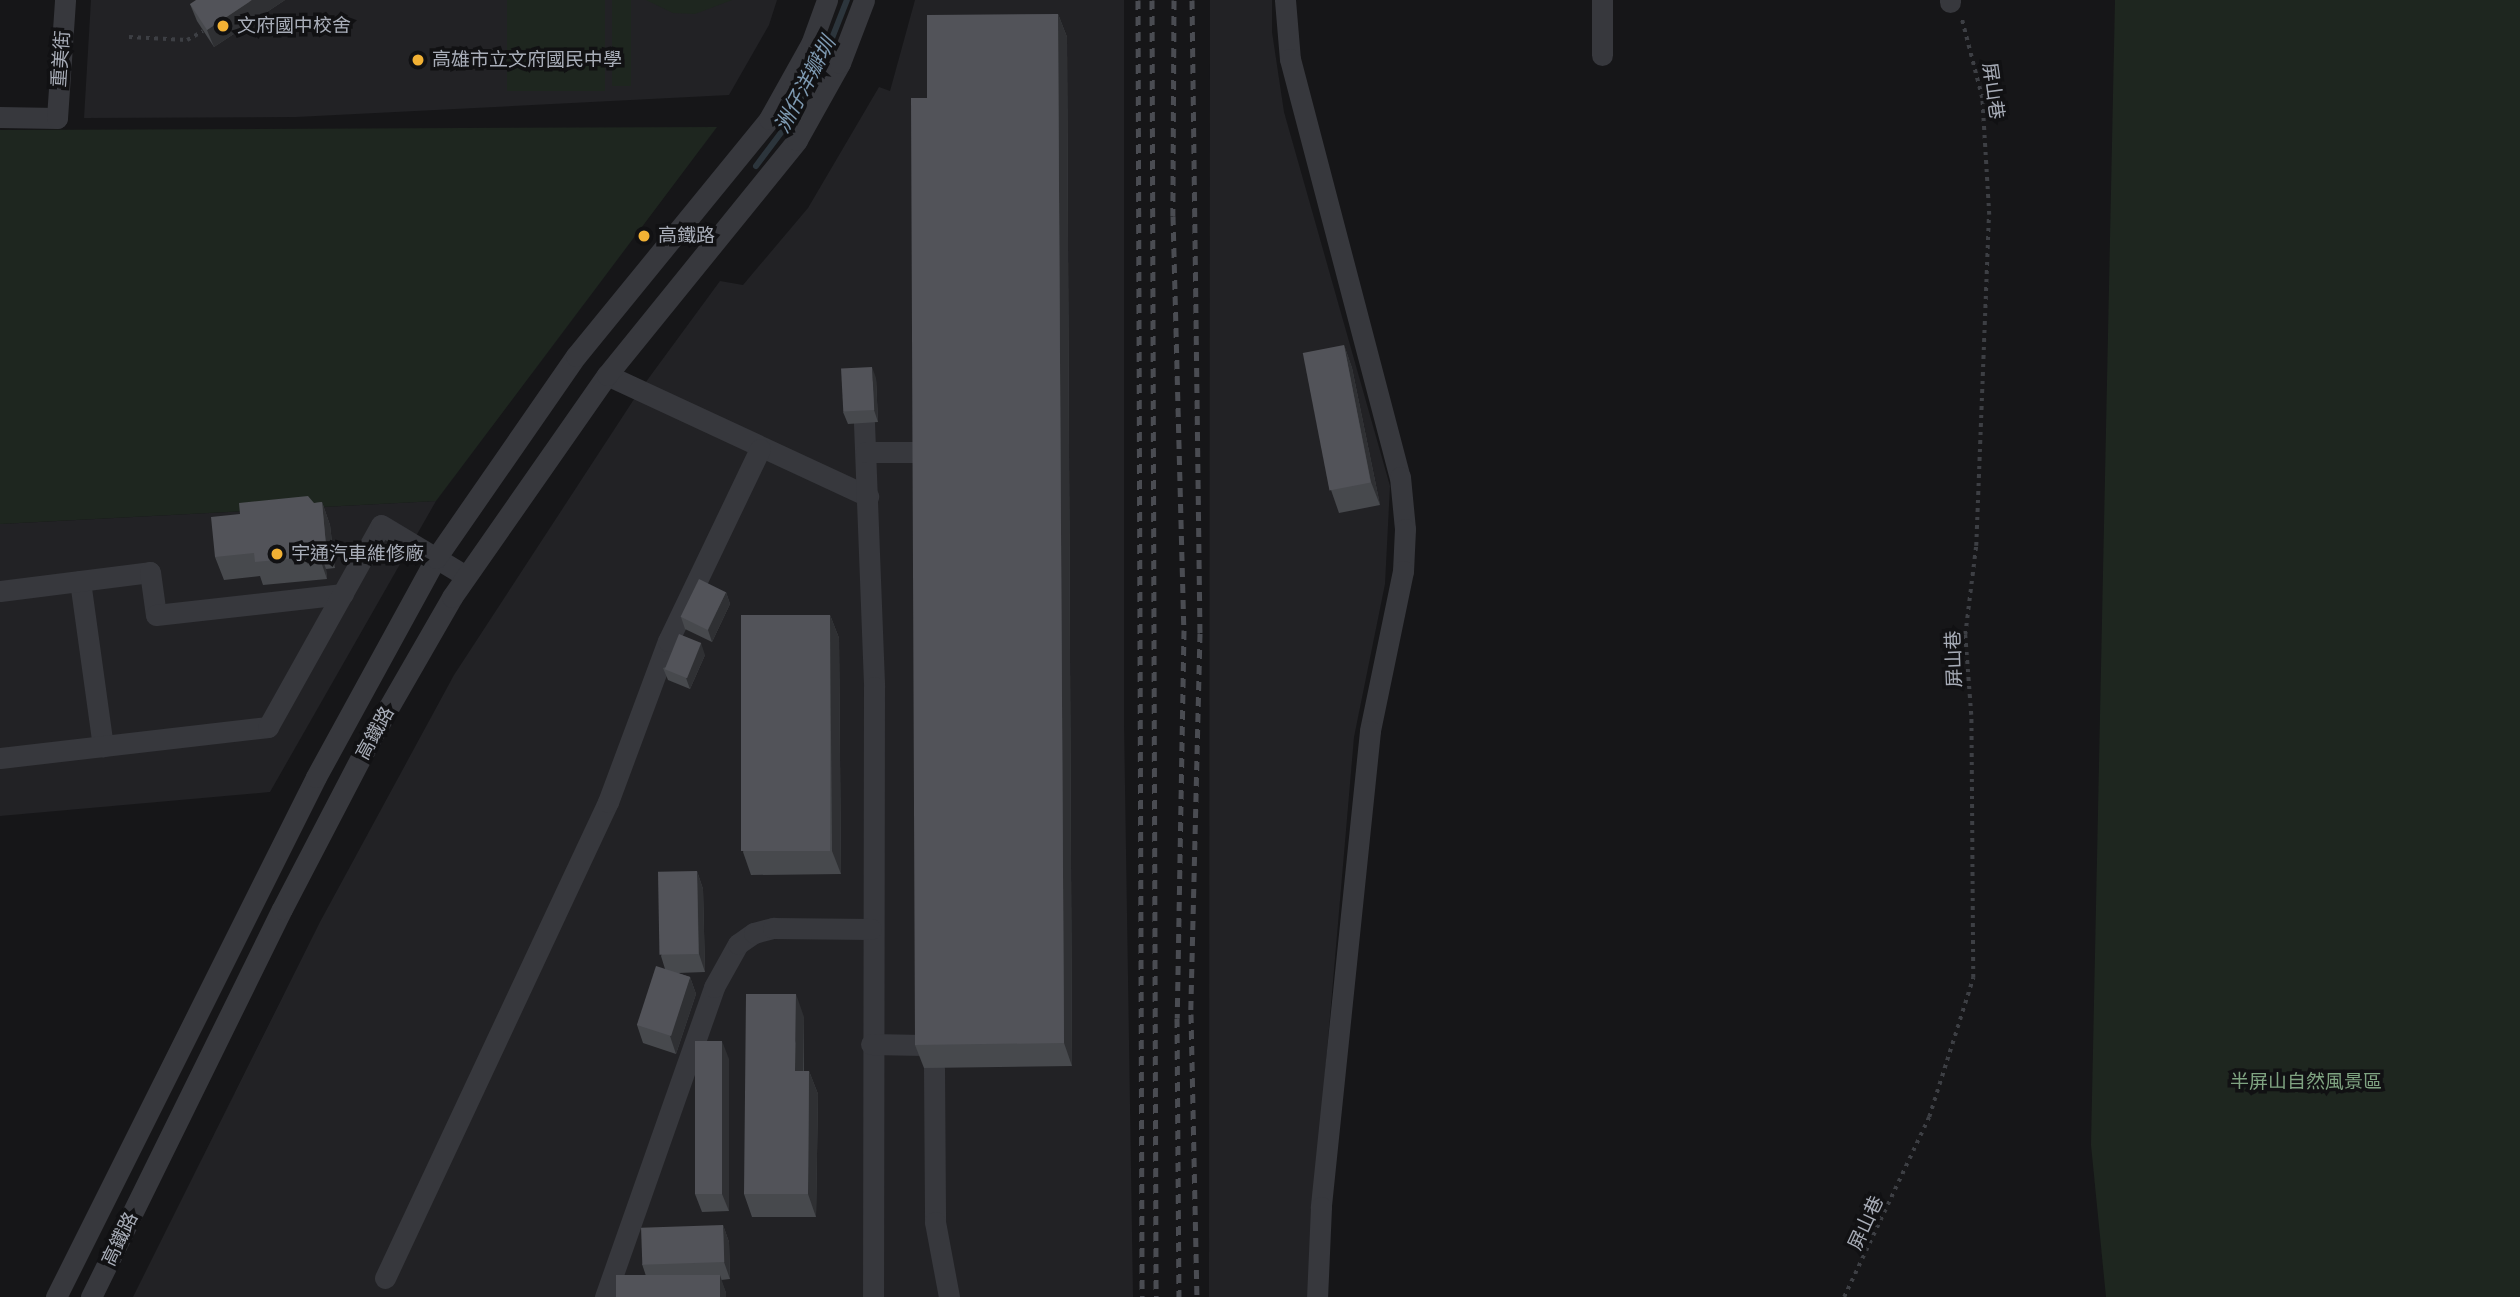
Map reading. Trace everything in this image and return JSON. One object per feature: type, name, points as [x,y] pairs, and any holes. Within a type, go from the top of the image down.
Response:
[{"type":"street","name":"重美街","points":[[0,117],[57,118],[65,0]]},
{"type":"street","name":"高鐵路","points":[[56,1297],[316,777],[436,558],[576,356],[769,119],[811,44],[827,0]]},
{"type":"street","name":"高鐵路","points":[[90,1297],[289,897],[372,738],[466,576],[607,375],[797,140],[840,63],[864,0]]},
{"type":"street","points":[[1285,0],[1290,59],[1400,477],[1405,529],[1403,571],[1370,731],[1317,1247],[1317,1297]]},
{"type":"street","points":[[1602,0],[1602,55]]},
{"type":"street","points":[[607,375],[760,449],[868,496]]},
{"type":"street","points":[[864,423],[874,687],[871,929],[873,1297]]},
{"type":"street","points":[[385,1278],[608,802],[668,641],[760,449]]},
{"type":"street","points":[[866,452],[921,452]]},
{"type":"street","points":[[0,758],[268,727],[381,526],[466,576]]},
{"type":"street","points":[[0,591],[150,572],[156,615],[343,594]]},
{"type":"street","points":[[79,581],[103,746]]},
{"type":"street","points":[[605,1297],[715,987],[738,944],[754,933],[773,928],[871,929]]},
{"type":"street","points":[[872,1044],[923,1045]]},
{"type":"street","points":[[934,1068],[935,1222],[949,1297]]},
{"type":"path","name":"屏山巷","points":[[1844,1297],[1929,1117],[1973,978],[1971,715],[1965,635],[1976,546],[1989,215],[1982,98],[1965,24],[1950,1]]},
{"type":"path","points":[[129,37],[187,40],[203,31]]},
{"type":"shaded area","name":"高雄市立文府國民中學","points":[[91,0],[777,0],[769,25],[729,95],[296,117],[84,118]]},
{"type":"shaded area","points":[[915,0],[1124,0],[1124,723],[1133,1297],[133,1297],[320,922],[454,675],[640,390],[720,281],[743,285],[808,208],[879,87],[890,91]]},
{"type":"shaded area","points":[[1210,0],[1272,0],[1272,32],[1284,112],[1390,486],[1385,584],[1354,737],[1309,1261],[1310,1297],[1209,1297]]},
{"type":"shaded area","points":[[436,501],[270,792],[0,816],[0,524]]},
{"type":"green space","points":[[507,0],[605,0],[605,91],[507,91]]},
{"type":"green space","points":[[612,0],[631,0],[631,86],[612,86]]},
{"type":"green space","points":[[646,0],[732,0],[695,14],[673,13]]},
{"type":"green space","name":"半屏山自然風景區","points":[[2115,0],[2520,0],[2520,1297],[2106,1297],[2091,1145]]},
{"type":"green space","points":[[717,127],[436,501],[0,524],[0,130]]},
{"type":"building","points":[[196,0],[252,0],[207,30],[190,4]]},
{"type":"building","points":[[1058,14],[1064,1043],[915,1045],[911,98],[927,98],[927,15]]},
{"type":"building","points":[[1344,345],[1371,482],[1329,490],[1303,353]]},
{"type":"building","points":[[872,367],[874,410],[843,412],[841,369]]},
{"type":"building","points":[[308,496],[314,503],[322,502],[326,545],[318,546],[319,556],[255,562],[254,553],[215,557],[211,517],[240,514],[239,503]]},
{"type":"building","points":[[699,579],[726,592],[708,630],[681,617]]},
{"type":"building","points":[[741,615],[830,615],[830,851],[741,851]]},
{"type":"building","points":[[679,634],[701,643],[687,678],[665,669]]},
{"type":"building","points":[[697,871],[698,954],[659,955],[658,872]]},
{"type":"building","points":[[656,966],[690,977],[671,1036],[637,1025]]},
{"type":"building","points":[[746,994],[796,994],[795,1071],[809,1071],[808,1194],[744,1194]]},
{"type":"building","points":[[695,1041],[722,1041],[722,1194],[695,1194]]},
{"type":"building","points":[[723,1225],[724,1262],[642,1265],[641,1228]]},
{"type":"building","points":[[616,1275],[720,1275],[720,1297],[616,1297]]},
{"type":"waterway","name":"洲仔洋瓣圳","points":[[756,166],[783,130],[825,56],[847,0]]},
{"type":"railway","points":[[1138,0],[1142,1297]]},
{"type":"railway","points":[[1152,0],[1156,1297]]},
{"type":"railway","points":[[1174,0],[1173,216],[1184,630],[1177,1018],[1179,1297]]},
{"type":"railway","points":[[1192,0],[1200,633],[1191,1014],[1197,1297]]},
{"type":"place","name":"文府國中校舍","points":[[223,26]]},
{"type":"place","name":"高雄市立文府國民中學","points":[[418,60]]},
{"type":"place","name":"高鐵路","points":[[644,236]]},
{"type":"place","name":"宇通汽車維修廠","points":[[277,554]]}]
